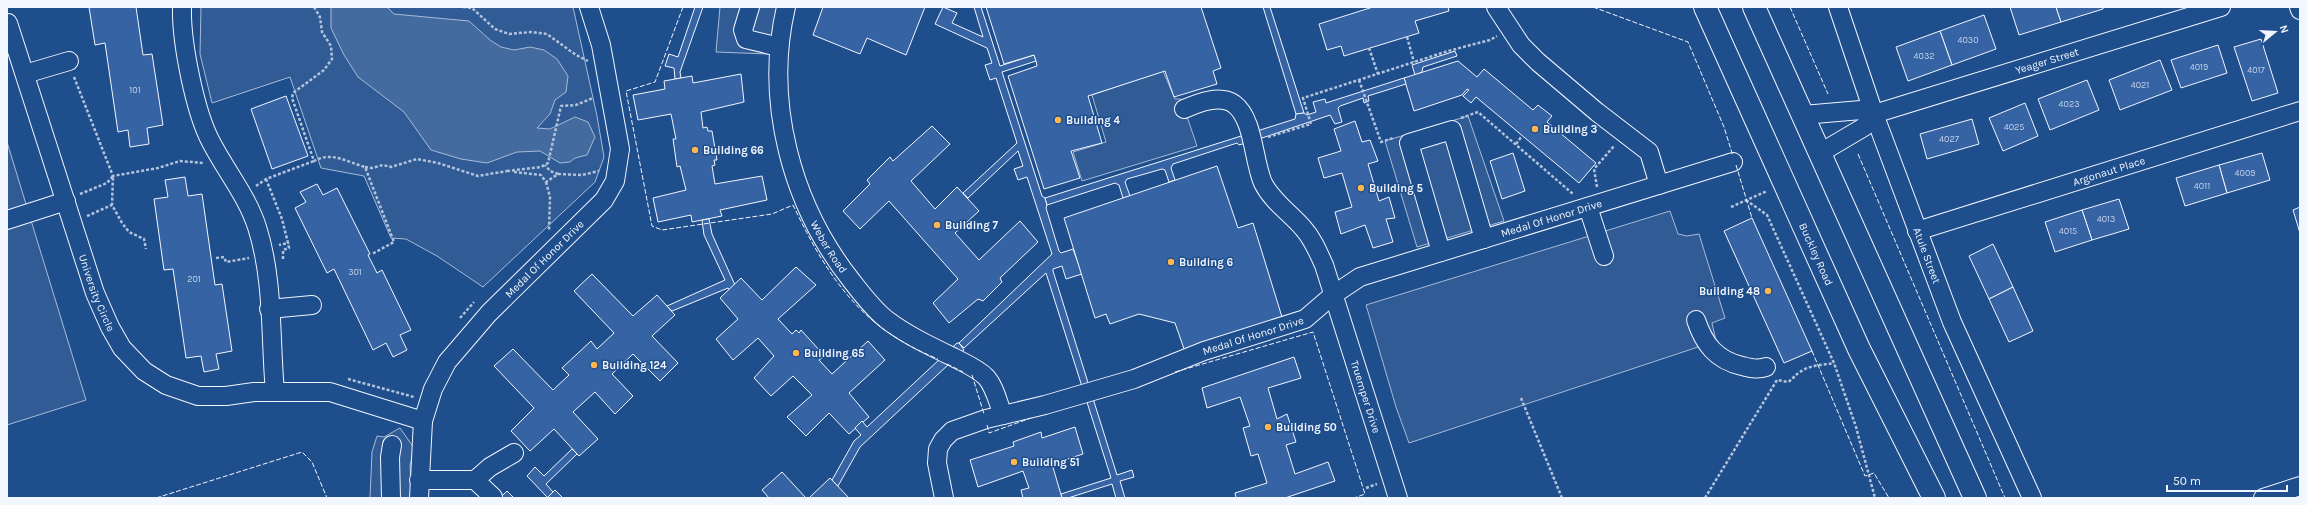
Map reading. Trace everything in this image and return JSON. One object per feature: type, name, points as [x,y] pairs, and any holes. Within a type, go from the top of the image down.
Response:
[{"type":"highway","name":"Buckley Road","points":[[1705,7],[1859,348],[1934,498]]},
{"type":"highway","points":[[1754,7],[1975,498]]},
{"type":"street","points":[[182,7],[182,22],[198,106],[210,142],[252,212],[262,253],[268,284],[275,392]]},
{"type":"street","name":"Medal Of Honor Drive","points":[[419,489],[423,421],[433,389],[447,362],[489,313],[604,200],[615,181],[620,149],[601,45],[590,7]]},
{"type":"street","points":[[750,7],[743,30],[746,40],[779,47]]},
{"type":"street","name":"Weber Road","points":[[786,7],[779,47],[780,112],[787,149],[797,185],[821,236],[857,288],[886,319],[908,335],[975,368],[986,377],[993,386],[1003,415]]},
{"type":"street","points":[[1496,7],[1521,45],[1538,62],[1597,112],[1649,152],[1659,185]]},
{"type":"street","name":"Atule Street","points":[[1838,7],[1874,114],[1952,322],[2032,498]]},
{"type":"street","name":"Yeager Street","points":[[1874,114],[2221,7]]},
{"type":"street","name":"University Circle","points":[[8,23],[25,74],[76,197],[95,293],[110,327],[131,360],[153,378],[198,396],[226,396],[254,392],[330,392],[423,421]]},
{"type":"street","points":[[25,74],[71,68]]},
{"type":"street","name":"Truemper Drive","points":[[1184,109],[1202,102],[1223,100],[1233,104],[1247,120],[1264,183],[1276,202],[1304,229],[1315,245],[1324,265],[1398,498]]},
{"type":"street","points":[[1803,115],[1861,110],[1874,114],[1864,127],[1820,153]]},
{"type":"street","name":"Argonaut Place","points":[[1917,231],[2300,111]]},
{"type":"street","points":[[1441,252],[1409,143],[1452,130],[1484,238]]},
{"type":"street","name":"Medal Of Honor Drive","points":[[944,498],[937,463],[938,449],[943,440],[952,431],[986,419],[1045,406],[1134,379],[1204,351],[1305,319],[1333,295],[1360,277],[1484,238],[1582,201],[1659,185],[1733,162]]},
{"type":"street","points":[[9,225],[76,197]]},
{"type":"street","points":[[1582,201],[1604,256]]},
{"type":"street","points":[[269,309],[312,305]]},
{"type":"street","points":[[1696,320],[1702,338],[1714,353],[1730,364],[1757,370],[1766,368]]},
{"type":"street","points":[[391,498],[390,457],[392,445]]},
{"type":"street","points":[[419,489],[475,480],[496,463],[514,453]]},
{"type":"street","points":[[475,480],[485,488],[493,498]]},
{"type":"street","points":[[2263,498],[2300,486]]},
{"type":"path","points":[[314,7],[320,17],[322,32],[330,46],[332,59],[324,70],[293,93],[292,98],[314,161],[326,156],[334,156],[365,167],[391,167],[417,159],[438,163],[478,176],[541,167],[546,164]]},
{"type":"path","points":[[463,7],[472,8],[489,25],[505,34],[547,34],[591,64]]},
{"type":"path","points":[[1266,138],[1311,124],[1303,98],[1414,62],[1490,40],[1498,34],[1498,30]]},
{"type":"path","points":[[1406,37],[1414,62]]},
{"type":"path","points":[[1370,48],[1378,74]]},
{"type":"path","points":[[71,68],[114,176],[112,205]]},
{"type":"path","points":[[1359,80],[1381,142],[1396,138]]},
{"type":"path","points":[[598,97],[576,105],[561,106],[546,164],[550,171],[558,174],[582,175],[606,170]]},
{"type":"path","points":[[1456,119],[1478,112],[1582,201]]},
{"type":"path","points":[[1516,144],[1522,136]]},
{"type":"path","points":[[1598,189],[1594,169],[1614,146],[1618,146]]},
{"type":"path","points":[[365,167],[394,242],[372,254]]},
{"type":"path","points":[[507,171],[541,175],[546,182],[558,174]]},
{"type":"path","points":[[76,197],[106,183],[114,176]]},
{"type":"path","points":[[76,197],[78,186]]},
{"type":"path","points":[[1731,207],[1769,190]]},
{"type":"path","points":[[1746,200],[1767,215],[1834,363],[1856,427],[1875,498]]},
{"type":"path","points":[[85,208],[90,222]]},
{"type":"path","points":[[283,263],[283,250],[289,248],[288,243]]},
{"type":"path","points":[[1705,498],[1776,380],[1788,382],[1799,372],[1820,364],[1834,363]]},
{"type":"path","points":[[1521,398],[1562,498]]},
{"type":"shaded area","points":[[201,7],[573,7],[597,116],[604,157],[595,182],[483,287],[437,256],[406,239],[391,238],[364,176],[321,168],[290,77],[212,103],[200,54]]},
{"type":"shaded area","points":[[331,7],[387,7],[394,14],[469,21],[490,40],[501,47],[514,50],[530,47],[544,50],[557,59],[568,76],[566,92],[555,100],[550,114],[537,128],[550,129],[575,117],[588,122],[595,137],[587,155],[575,158],[570,162],[560,163],[540,151],[517,152],[487,163],[461,159],[431,150],[404,112],[358,77],[344,55],[331,28]]},
{"type":"shaded area","points":[[720,7],[778,7],[768,54],[716,52]]},
{"type":"shaded area","points":[[1163,71],[1175,99],[1181,99],[1197,146],[1082,181],[1073,152],[1106,142],[1092,95]]},
{"type":"shaded area","points":[[1468,116],[1504,221],[1417,247],[1385,141]]},
{"type":"shaded area","points":[[7,142],[86,400],[7,425]]},
{"type":"shaded area","points":[[1670,211],[1678,234],[1687,236],[1699,234],[1725,318],[1712,323],[1716,341],[1409,443],[1396,407],[1366,305]]},
{"type":"shaded area","points":[[400,428],[414,448],[410,466],[412,498],[370,498],[372,452],[377,436],[384,437]]},
{"type":"building","points":[[89,7],[136,7],[143,55],[152,54],[163,125],[147,128],[149,144],[130,147],[128,130],[118,132],[105,43],[95,45]]},
{"type":"building","points":[[695,7],[703,7],[680,72],[681,78],[675,79],[674,68],[665,66],[669,54],[678,57]]},
{"type":"building","points":[[823,7],[925,7],[906,55],[867,38],[860,54],[813,35]]},
{"type":"building","points":[[943,7],[957,13],[952,23],[983,37],[974,7],[981,7],[1000,66],[1034,55],[1036,61],[1002,72],[1042,196],[1045,198],[1047,205],[1046,208],[1059,251],[1061,253],[1073,249],[1082,274],[1066,279],[1062,266],[1053,269],[1117,475],[1132,470],[1134,477],[1120,481],[1125,498],[1116,498],[1112,484],[1068,498],[1062,498],[1061,494],[1111,478],[1046,273],[964,348],[959,343],[1052,254],[1027,177],[1018,180],[1014,169],[1023,166],[1018,151],[968,198],[963,193],[1017,143],[996,78],[990,80],[985,65],[992,63],[987,48],[935,24]]},
{"type":"building","name":"Building 4","points":[[986,7],[1201,7],[1221,68],[1213,71],[1217,84],[1174,97],[1165,71],[1088,96],[1102,143],[1071,151],[1080,178],[1044,189],[1008,76],[1037,66],[1036,61],[1034,55],[1004,64]]},
{"type":"building","points":[[1263,7],[1270,7],[1304,113],[1296,114]]},
{"type":"building","points":[[1373,7],[1448,7],[1449,11],[1415,21],[1419,33],[1344,56],[1341,46],[1327,50],[1319,24]]},
{"type":"building","points":[[2010,7],[2056,7],[2061,22],[2019,35]]},
{"type":"building","points":[[2056,7],[2103,7],[2103,9],[2061,22]]},
{"type":"building","points":[[1984,15],[1996,49],[1952,65],[1940,31]]},
{"type":"building","points":[[1940,31],[1952,65],[1908,81],[1896,47]]},
{"type":"building","points":[[2261,39],[2278,93],[2252,101],[2234,47]]},
{"type":"building","points":[[2218,45],[2227,73],[2181,88],[2171,60]]},
{"type":"building","points":[[1455,51],[1457,56],[1423,67],[1422,72],[1415,75],[1412,65]]},
{"type":"building","points":[[2160,60],[2172,90],[2120,110],[2109,80]]},
{"type":"building","name":"Building 3","points":[[1458,61],[1477,77],[1484,69],[1533,110],[1538,105],[1552,116],[1547,122],[1596,163],[1579,183],[1476,97],[1471,103],[1463,96],[1469,90],[1467,89],[1462,95],[1414,111],[1404,78]]},
{"type":"building","name":"Building 66","points":[[741,74],[744,102],[701,112],[703,128],[707,127],[708,131],[712,131],[717,160],[714,160],[715,165],[712,166],[715,184],[762,176],[767,200],[720,210],[722,216],[692,222],[691,215],[658,222],[653,198],[686,190],[680,166],[677,167],[673,139],[676,139],[671,114],[638,120],[633,95],[665,89],[664,81],[692,76],[693,83]]},
{"type":"building","points":[[1404,78],[1406,84],[1368,96],[1369,101],[1364,103],[1363,98],[1340,106],[1338,108],[1342,122],[1335,124],[1330,115],[1265,137],[1239,145],[1237,143],[1173,164],[1171,168],[1175,180],[1169,182],[1165,170],[1162,169],[1127,179],[1125,182],[1130,196],[1123,198],[1119,185],[1115,183],[1047,205],[1045,198],[1295,119],[1296,114],[1304,113],[1307,115],[1316,112],[1313,102],[1325,99],[1326,103]]},
{"type":"building","points":[[2087,80],[2099,110],[2050,130],[2038,99]]},
{"type":"building","points":[[286,96],[308,156],[272,169],[251,109]]},
{"type":"building","points":[[2025,103],[2038,136],[2003,151],[1989,118]]},
{"type":"building","points":[[1972,119],[1979,144],[1927,159],[1920,134]]},
{"type":"building","name":"Building 5","points":[[1355,121],[1362,142],[1370,140],[1378,161],[1368,164],[1379,201],[1389,197],[1395,218],[1386,219],[1393,242],[1373,248],[1365,225],[1341,234],[1335,212],[1352,207],[1342,173],[1324,178],[1318,158],[1341,151],[1334,129]]},
{"type":"building","name":"Building 7","points":[[932,126],[950,144],[911,181],[935,209],[957,187],[979,211],[955,233],[979,260],[1020,221],[1038,242],[1000,278],[1002,282],[983,301],[978,299],[949,323],[933,303],[958,279],[889,201],[860,229],[843,211],[870,184],[867,180],[890,157],[893,161]]},
{"type":"building","points":[[1513,153],[1525,191],[1502,199],[1490,161]]},
{"type":"building","points":[[2262,153],[2270,180],[2227,193],[2219,165]]},
{"type":"building","points":[[2219,165],[2227,193],[2185,206],[2176,178]]},
{"type":"building","name":"Building 6","points":[[1217,166],[1238,228],[1253,223],[1282,317],[1184,349],[1175,323],[1139,314],[1110,324],[1106,314],[1095,318],[1064,218]]},
{"type":"building","points":[[185,177],[188,196],[202,194],[215,285],[222,284],[232,351],[216,354],[219,369],[204,372],[201,356],[186,358],[173,269],[164,270],[154,199],[168,197],[165,180]]},
{"type":"building","points":[[317,184],[323,195],[337,188],[370,254],[368,255],[377,273],[382,270],[411,330],[400,335],[407,350],[393,357],[386,343],[373,350],[334,269],[327,273],[295,208],[306,202],[300,192]]},
{"type":"building","points":[[2119,199],[2129,229],[2092,240],[2082,210]]},
{"type":"building","points":[[2300,207],[2300,233],[2293,210]]},
{"type":"building","points":[[2082,210],[2092,240],[2055,252],[2045,222]]},
{"type":"building","name":"Building 48","points":[[1752,218],[1812,351],[1784,363],[1724,231]]},
{"type":"building","points":[[709,219],[712,234],[735,285],[729,290],[728,288],[672,311],[667,306],[725,280],[704,235],[702,220]]},
{"type":"building","points":[[1993,244],[2013,287],[1989,299],[1969,256]]},
{"type":"building","name":"Building 65","points":[[796,267],[816,285],[778,319],[792,334],[796,330],[799,333],[801,330],[821,352],[819,354],[822,358],[819,360],[832,374],[868,341],[885,360],[849,393],[869,417],[849,434],[829,413],[806,436],[787,417],[812,395],[793,376],[771,396],[754,378],[774,356],[758,338],[733,360],[716,339],[738,319],[720,298],[741,278],[762,300]]},
{"type":"building","name":"Building 124","points":[[592,274],[633,316],[657,295],[675,315],[652,336],[678,363],[660,381],[633,354],[612,374],[633,396],[615,414],[595,392],[573,412],[598,439],[579,456],[554,429],[530,451],[511,431],[534,408],[494,366],[513,349],[553,390],[569,375],[562,368],[591,341],[597,349],[614,333],[574,291]]},
{"type":"building","points":[[2013,287],[2033,331],[2009,342],[1989,299]]},
{"type":"building","points":[[957,343],[959,343],[964,350],[860,447],[838,486],[832,480],[854,441],[861,435],[855,428],[862,421],[867,427]]},
{"type":"building","name":"Building 50","points":[[1294,357],[1301,378],[1268,388],[1277,419],[1287,414],[1296,442],[1286,445],[1295,474],[1328,462],[1335,481],[1285,498],[1236,498],[1235,493],[1267,483],[1258,454],[1251,456],[1243,428],[1250,426],[1240,397],[1207,408],[1202,388]]},
{"type":"building","name":"Building 51","points":[[1075,427],[1083,454],[1052,464],[1062,498],[1023,498],[1021,490],[1029,488],[1023,471],[978,487],[970,460],[1014,446],[1013,442],[1041,432],[1042,438]]},
{"type":"building","points":[[572,449],[577,454],[546,484],[553,492],[548,498],[527,476],[535,467],[544,476]]},
{"type":"building","points":[[782,472],[806,498],[769,498],[762,490]]},
{"type":"building","points":[[830,478],[849,498],[809,498]]},
{"type":"building","points":[[555,490],[563,498],[547,498]]},
{"type":"building","points":[[507,491],[514,498],[500,498]]},
{"type":"fence","points":[[683,7],[655,82],[626,91],[652,226],[662,230],[772,214],[793,205],[820,256],[834,278],[850,298],[868,316],[888,332],[911,346],[938,359]]},
{"type":"fence","points":[[1593,7],[1688,42],[1724,127],[1733,156]]},
{"type":"fence","points":[[1790,7],[1828,94]]},
{"type":"fence","points":[[1858,154],[2005,498]]},
{"type":"fence","points":[[1736,165],[1752,218]]},
{"type":"fence","points":[[1175,372],[1313,332],[1365,494],[1354,498]]},
{"type":"fence","points":[[1812,351],[1865,476],[1874,473],[1889,498]]},
{"type":"fence","points":[[947,364],[963,372]]},
{"type":"fence","points":[[972,375],[984,414]]},
{"type":"fence","points":[[987,425],[989,433],[1031,418]]},
{"type":"fence","points":[[156,498],[302,452],[312,462],[327,498]]},
{"type":"place","name":"Building 4","points":[[1058,120]]},
{"type":"place","name":"Building 3","points":[[1535,129]]},
{"type":"place","name":"Building 66","points":[[695,150]]},
{"type":"place","name":"Building 5","points":[[1361,188]]},
{"type":"place","name":"Building 7","points":[[937,225]]},
{"type":"place","name":"Building 6","points":[[1171,262]]},
{"type":"place","name":"Building 48","points":[[1768,291]]},
{"type":"place","name":"Building 65","points":[[796,353]]},
{"type":"place","name":"Building 124","points":[[594,365]]},
{"type":"place","name":"Building 50","points":[[1268,427]]},
{"type":"place","name":"Building 51","points":[[1014,462]]}]
